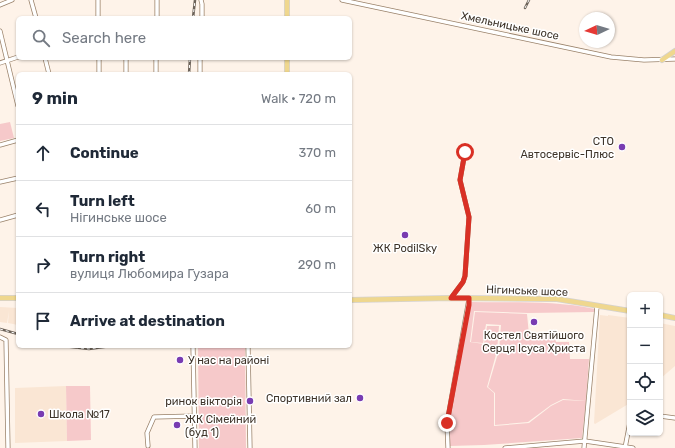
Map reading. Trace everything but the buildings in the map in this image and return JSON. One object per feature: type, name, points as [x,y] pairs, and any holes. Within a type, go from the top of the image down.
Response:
[{"type":"main road","points":[[287,0],[287,16]]},
{"type":"main road","points":[[662,60],[675,51]]},
{"type":"main road","points":[[287,60],[287,72]]},
{"type":"main road","points":[[0,298],[16,298]]},
{"type":"main road","name":"Нігинське шосе","points":[[352,300],[469,298],[557,300],[627,311]]},
{"type":"main road","points":[[663,316],[675,318]]},
{"type":"street","points":[[0,5],[12,0]]},
{"type":"street","points":[[31,0],[35,16]]},
{"type":"street","points":[[98,0],[98,16]]},
{"type":"street","points":[[157,0],[157,16]]},
{"type":"street","points":[[201,0],[202,16]]},
{"type":"street","name":"Хмельницьке шосе","points":[[342,0],[611,57],[637,60],[662,60],[675,58]]},
{"type":"street","points":[[0,30],[16,98]]},
{"type":"street","points":[[0,63],[16,58]]},
{"type":"street","points":[[45,60],[48,72]]},
{"type":"street","points":[[99,60],[99,72]]},
{"type":"street","points":[[126,60],[126,72]]},
{"type":"street","points":[[156,60],[156,72]]},
{"type":"street","points":[[200,60],[200,72]]},
{"type":"street","points":[[0,145],[16,141]]},
{"type":"street","points":[[451,298],[463,282],[465,276],[469,217],[460,180],[465,152]]},
{"type":"street","points":[[0,182],[16,178]]},
{"type":"street","points":[[0,220],[16,216]]},
{"type":"street","points":[[448,448],[447,423],[469,298]]},
{"type":"street","points":[[584,448],[597,306]]},
{"type":"street","points":[[0,337],[6,340],[8,448]]},
{"type":"street","points":[[193,348],[195,448]]},
{"type":"street","points":[[248,348],[250,448]]},
{"type":"street","points":[[148,446],[147,433],[154,417],[195,416]]},
{"type":"street","points":[[663,416],[675,418]]},
{"type":"street","points":[[626,447],[628,436]]},
{"type":"street","points":[[505,448],[585,441],[633,448]]},
{"type":"shaded area","points":[[10,122],[14,138],[0,141],[0,124]]},
{"type":"shaded area","points":[[470,302],[532,302],[564,304],[595,309],[594,312],[528,313],[474,311],[470,342],[484,344],[487,326],[499,326],[497,351],[487,387],[494,393],[494,426],[529,423],[551,406],[563,400],[586,401],[582,438],[450,446],[450,419]]},
{"type":"shaded area","points":[[0,307],[16,308],[16,325],[8,323],[9,311],[7,323],[0,322]]},
{"type":"shaded area","points":[[475,312],[527,314],[529,335],[555,335],[556,342],[569,342],[570,359],[589,359],[586,401],[563,399],[551,405],[528,422],[495,425],[495,393],[488,387],[499,350],[501,325],[486,324],[483,343],[471,342]]},
{"type":"shaded area","points":[[600,315],[627,318],[627,405],[595,424]]},
{"type":"shaded area","points":[[663,324],[675,326],[675,366],[663,376]]},
{"type":"shaded area","points":[[198,348],[245,348],[246,448],[199,448]]},
{"type":"shaded area","name":"Школа №17","points":[[66,386],[67,441],[15,443],[15,388]]},
{"type":"shaded area","points":[[66,386],[90,386],[91,440],[67,441]]},
{"type":"railway","points":[[193,16],[195,0]]},
{"type":"railway","points":[[525,8],[529,0]]},
{"type":"railway","points":[[189,72],[190,60]]},
{"type":"railway","points":[[0,329],[16,333]]},
{"type":"railway","points":[[80,348],[96,348]]},
{"type":"place","name":"СТО Автосервіс-Плюс","points":[[622,147]]},
{"type":"place","name":"ЖК PodilSky","points":[[405,235]]},
{"type":"place","name":"Костел Святійшого Серця Ісуса Христа","points":[[534,322]]},
{"type":"place","name":"У нас на районі","points":[[180,360]]},
{"type":"place","name":"Спортивний зал","points":[[360,398]]},
{"type":"place","name":"ринок вікторія","points":[[250,401]]},
{"type":"place","name":"Школа №17","points":[[41,414]]},
{"type":"place","name":"ЖК Сімейний (буд 1)","points":[[177,425]]},
{"type":"route","points":[[447,423],[469,305],[469,298],[451,298],[463,282],[465,276],[469,217],[460,180],[465,152]]}]
